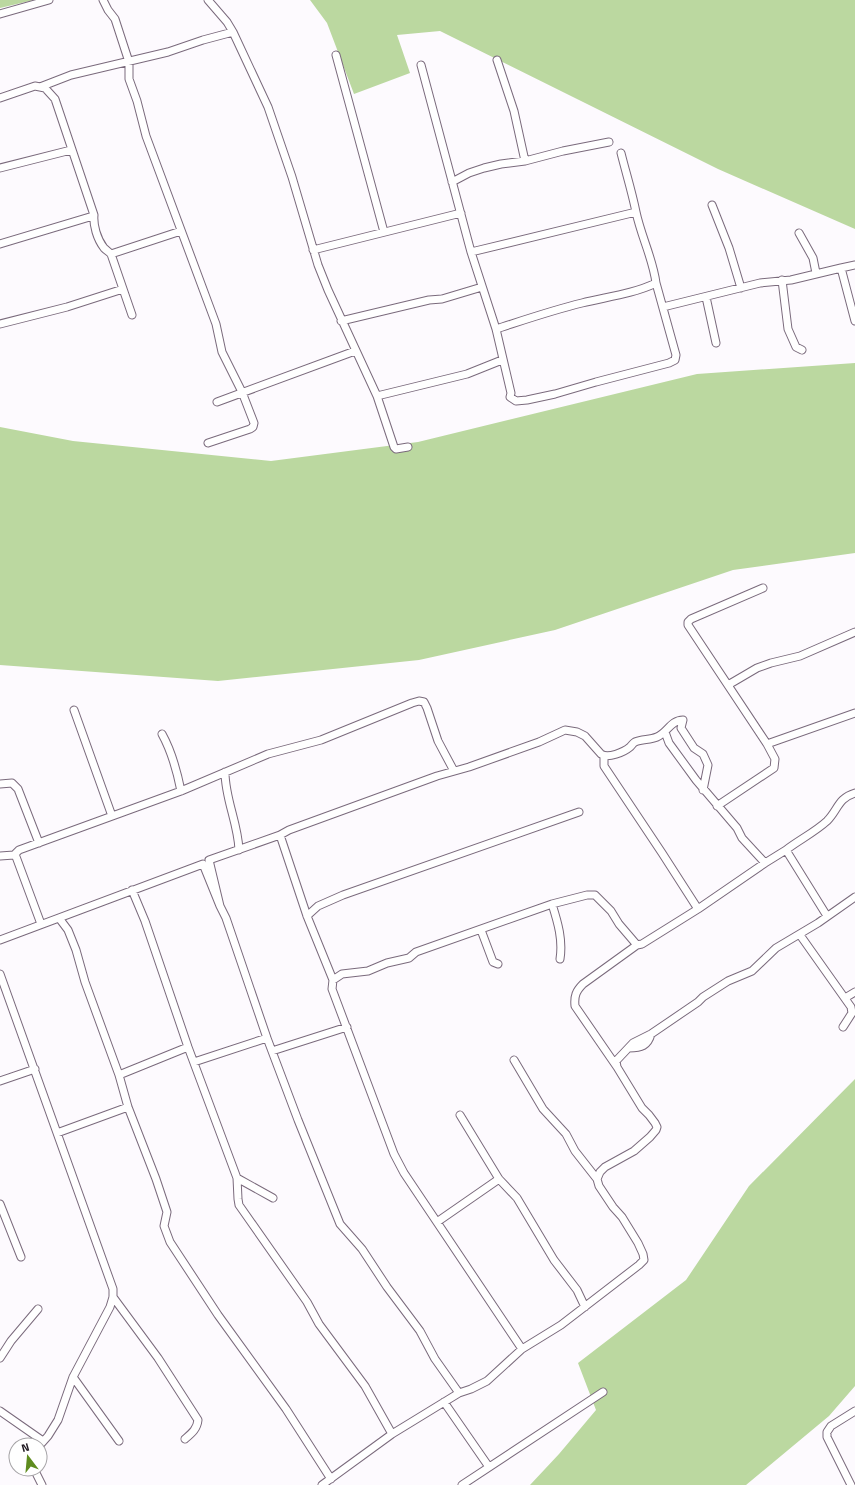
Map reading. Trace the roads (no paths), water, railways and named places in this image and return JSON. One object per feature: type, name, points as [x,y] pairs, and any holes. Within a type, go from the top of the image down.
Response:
[{"type":"street","points":[[0,14],[49,0]]},
{"type":"street","points":[[103,0],[115,19],[129,62],[129,79],[137,101],[146,136],[160,170],[216,324],[222,352],[242,392],[254,423],[253,427],[208,443]]},
{"type":"street","points":[[208,0],[227,22],[233,32],[268,107],[292,177],[313,250],[328,290],[377,396],[394,447],[396,449],[408,447]]},
{"type":"street","points":[[40,87],[71,75],[168,52],[233,32]]},
{"type":"street","points":[[336,55],[384,232]]},
{"type":"street","points":[[497,60],[514,111],[525,161]]},
{"type":"street","points":[[421,65],[471,252],[496,329],[502,360],[511,393],[510,397],[516,400],[527,400],[555,394],[669,363],[675,360],[676,355],[656,283],[654,269],[636,212],[621,153]]},
{"type":"street","points":[[0,98],[35,86],[45,88],[55,99],[93,216],[94,225],[104,248],[111,254],[132,314]]},
{"type":"street","points":[[452,182],[469,173],[484,168],[525,161],[563,151],[608,142]]},
{"type":"street","points":[[0,168],[71,150]]},
{"type":"street","points":[[712,205],[729,248],[741,288]]},
{"type":"street","points":[[471,252],[636,212]]},
{"type":"street","points":[[313,250],[461,213]]},
{"type":"street","points":[[0,244],[93,216]]},
{"type":"street","points":[[111,254],[181,230]]},
{"type":"street","points":[[798,233],[813,258],[816,273]]},
{"type":"street","points":[[663,307],[760,283],[855,265]]},
{"type":"street","points":[[841,268],[855,321]]},
{"type":"street","points":[[782,280],[788,329],[796,347],[802,350]]},
{"type":"street","points":[[496,329],[580,303],[634,291],[656,283]]},
{"type":"street","points":[[342,320],[429,300],[442,299],[482,286]]},
{"type":"street","points":[[0,324],[67,307],[123,289]]},
{"type":"street","points":[[706,297],[716,343]]},
{"type":"street","points":[[217,402],[355,351]]},
{"type":"street","points":[[377,396],[467,374],[502,360]]},
{"type":"street","points":[[717,806],[774,768],[775,759],[767,744],[688,625],[688,622],[691,619],[763,588]]},
{"type":"street","points":[[728,685],[757,668],[800,656],[855,632]]},
{"type":"street","points":[[0,856],[15,854],[19,850],[181,791],[268,754],[321,740],[419,701],[424,702],[427,708],[438,741],[454,771]]},
{"type":"street","points":[[74,710],[112,816]]},
{"type":"street","points":[[767,744],[855,713]]},
{"type":"street","points":[[604,756],[613,755],[635,742],[657,737],[677,721],[683,720],[681,728],[694,748],[703,754],[708,765],[703,790]]},
{"type":"street","points":[[220,906],[209,860],[436,776],[469,767],[533,744],[565,730],[578,732],[585,736],[604,756],[604,766],[698,909]]},
{"type":"street","points":[[666,731],[669,743],[703,790],[737,828],[742,838],[765,863]]},
{"type":"street","points":[[162,734],[170,748],[177,770],[181,791]]},
{"type":"street","points":[[657,737],[669,743]]},
{"type":"street","points":[[226,772],[226,791],[237,832],[239,850]]},
{"type":"street","points":[[0,784],[12,783],[18,789],[39,843]]},
{"type":"street","points":[[597,1179],[600,1172],[605,1167],[634,1151],[656,1130],[657,1127],[656,1123],[642,1108],[617,1067],[575,1006],[574,998],[577,990],[637,945],[642,944],[698,909],[827,821],[841,801],[850,794],[855,793]]},
{"type":"street","points":[[307,916],[318,906],[343,895],[579,812]]},
{"type":"street","points":[[280,835],[307,916],[333,980],[332,989],[394,1154],[404,1173],[522,1349]]},
{"type":"street","points":[[786,850],[827,916]]},
{"type":"street","points":[[15,854],[42,924]]},
{"type":"street","points":[[0,940],[203,864],[226,918],[267,1038],[340,1224],[362,1249],[387,1287],[420,1331],[435,1359],[459,1393]]},
{"type":"street","points":[[132,890],[145,921],[188,1047],[237,1178],[239,1205],[307,1302],[322,1329],[365,1386],[392,1434]]},
{"type":"street","points":[[333,980],[342,974],[368,971],[387,963],[409,958],[416,952],[552,904],[587,895],[595,895],[611,911],[619,924],[637,945]]},
{"type":"street","points":[[617,1067],[616,1062],[638,1039],[651,1034],[728,981],[752,971],[776,948],[800,935],[855,897]]},
{"type":"street","points":[[552,904],[559,927],[562,948],[560,959]]},
{"type":"street","points":[[59,918],[68,930],[76,950],[85,982],[119,1075],[128,1107],[156,1179],[167,1212],[164,1226],[170,1242],[218,1314],[286,1409],[331,1479]]},
{"type":"street","points":[[481,930],[493,962],[498,964]]},
{"type":"street","points":[[800,935],[851,1008],[852,1013],[843,1027]]},
{"type":"street","points":[[0,974],[113,1289],[113,1297],[110,1307],[73,1377],[58,1420],[45,1437]]},
{"type":"street","points":[[845,998],[855,992]]},
{"type":"street","points":[[272,1051],[347,1027]]},
{"type":"street","points":[[194,1062],[267,1038]]},
{"type":"street","points":[[119,1075],[188,1047]]},
{"type":"street","points":[[322,1485],[392,1434],[459,1393],[487,1381],[522,1349],[561,1325],[640,1266],[644,1260],[638,1243],[622,1217],[599,1186],[597,1179],[575,1151],[566,1134],[543,1109],[514,1060]]},
{"type":"street","points":[[0,1081],[34,1069]]},
{"type":"street","points":[[57,1133],[128,1107]]},
{"type":"street","points":[[460,1115],[499,1179],[517,1198],[554,1260],[577,1290],[585,1307]]},
{"type":"street","points":[[237,1178],[273,1198]]},
{"type":"street","points":[[437,1222],[499,1179]]},
{"type":"street","points":[[0,1204],[21,1257]]},
{"type":"street","points":[[113,1297],[158,1358],[198,1420],[198,1426],[185,1439]]},
{"type":"street","points":[[0,1358],[11,1341],[38,1309]]},
{"type":"street","points":[[73,1377],[119,1441]]},
{"type":"street","points":[[462,1485],[603,1392]]},
{"type":"street","points":[[444,1402],[488,1467]]},
{"type":"street","points":[[0,1411],[33,1437]]},
{"type":"street","points":[[851,1485],[827,1437],[827,1432],[831,1426],[855,1411]]}]
